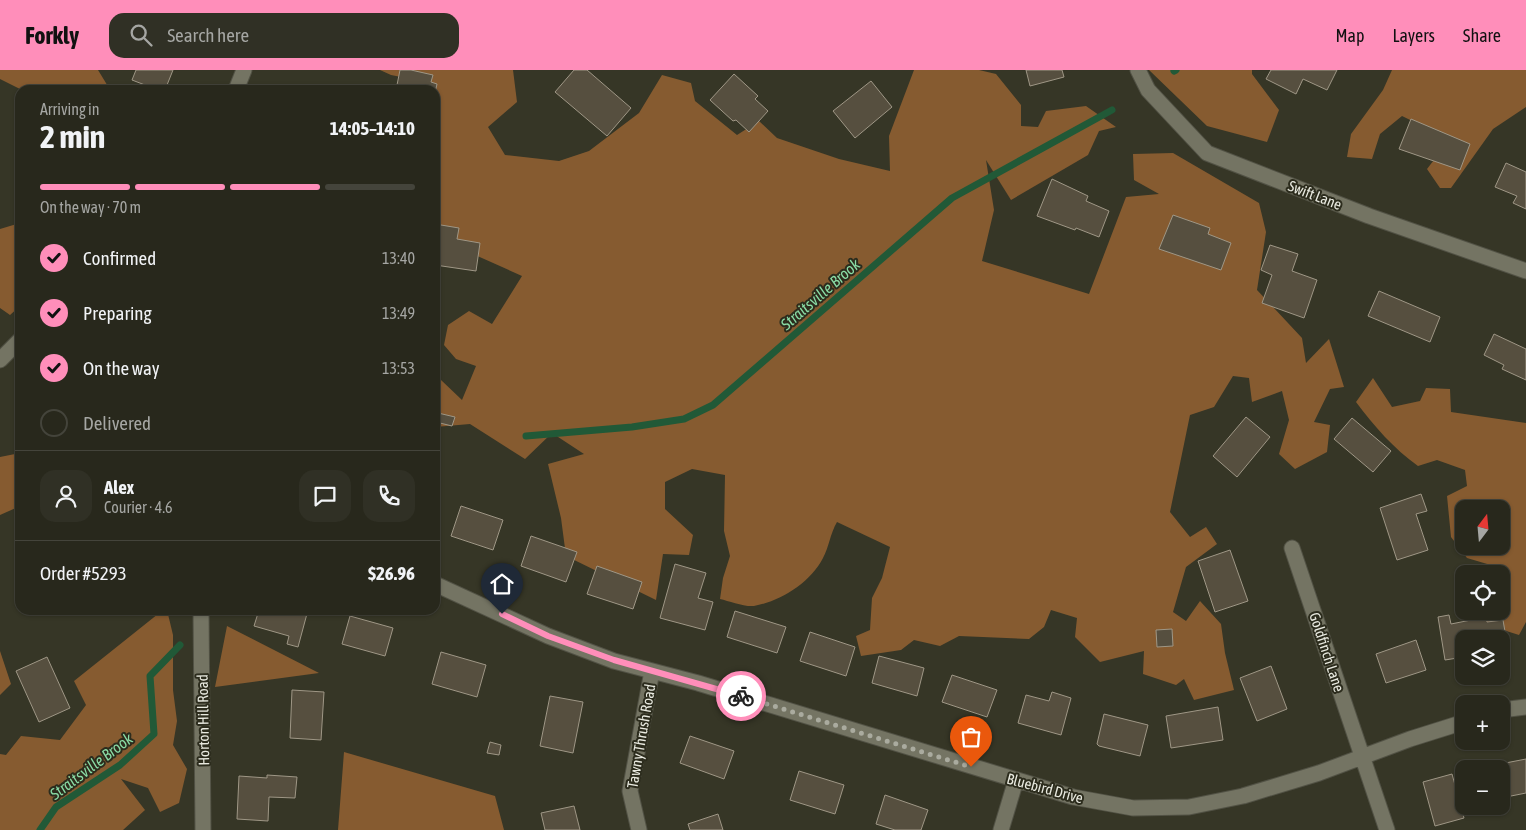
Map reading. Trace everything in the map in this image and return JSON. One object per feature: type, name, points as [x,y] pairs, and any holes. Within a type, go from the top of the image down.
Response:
[{"type":"street","points":[[238,85],[244,70]]},
{"type":"street","name":"Swift Lane","points":[[1138,70],[1148,90],[1207,153],[1369,216],[1526,271]]},
{"type":"street","points":[[0,360],[15,345]]},
{"type":"street","name":"Goldfinch Lane","points":[[1292,548],[1387,830]]},
{"type":"street","name":"Bluebird Drive","points":[[440,586],[548,636],[614,660],[1073,797],[1132,808],[1189,807],[1243,796],[1318,773],[1361,756],[1455,725]]},
{"type":"street","name":"Horton Hill Road","points":[[201,615],[203,830]]},
{"type":"street","name":"Tawny Thrush Road","points":[[639,830],[630,791],[652,671]]},
{"type":"street","points":[[1510,709],[1526,707]]},
{"type":"street","points":[[1001,830],[1016,780]]},
{"type":"shaded area","points":[[0,70],[98,70],[107,85],[15,86],[0,79]]},
{"type":"shaded area","points":[[380,70],[513,70],[517,102],[488,127],[505,155],[559,161],[589,151],[639,113],[662,75],[691,83],[695,101],[737,135],[759,121],[777,138],[839,159],[890,171],[889,136],[914,70],[979,70],[996,74],[1021,105],[1021,126],[1038,127],[1046,111],[1086,106],[1116,127],[1099,131],[1088,155],[1011,200],[986,160],[994,210],[982,261],[1089,294],[1126,197],[1159,194],[1134,180],[1133,154],[1173,153],[1259,203],[1266,232],[1257,290],[1302,338],[1306,363],[1329,339],[1344,387],[1330,389],[1314,422],[1330,425],[1327,452],[1295,469],[1279,454],[1289,420],[1282,391],[1252,402],[1249,378],[1233,376],[1214,407],[1190,415],[1170,512],[1190,537],[1206,527],[1217,544],[1186,567],[1173,612],[1186,621],[1200,601],[1221,624],[1225,653],[1234,690],[1194,700],[1184,679],[1176,685],[1143,674],[1144,651],[1100,662],[1075,637],[1077,618],[1051,610],[1044,627],[1029,639],[959,636],[940,646],[914,640],[901,650],[861,656],[856,636],[870,630],[872,598],[882,578],[890,547],[837,522],[825,554],[817,567],[794,590],[764,604],[754,606],[741,605],[720,599],[723,578],[730,556],[724,531],[725,475],[692,469],[665,482],[665,509],[693,535],[689,555],[663,554],[656,600],[566,556],[561,518],[548,464],[584,454],[552,433],[525,459],[470,424],[440,427],[440,380],[462,400],[476,366],[456,359],[444,345],[448,325],[469,311],[492,324],[522,276],[440,239],[440,85],[427,85],[421,81],[391,75]]},
{"type":"shaded area","points":[[1149,70],[1252,70],[1252,74],[1279,110],[1267,142],[1207,126]]},
{"type":"shaded area","points":[[1392,70],[1526,70],[1526,107],[1493,129],[1451,188],[1440,188],[1427,169],[1437,156],[1443,136],[1402,116],[1380,134],[1372,159],[1347,157],[1351,134],[1383,90]]},
{"type":"shaded area","points":[[15,224],[15,310],[10,315],[0,308],[0,229]]},
{"type":"shaded area","points":[[1373,378],[1392,407],[1420,401],[1426,388],[1450,389],[1451,412],[1526,423],[1526,622],[1519,635],[1510,632],[1510,630],[1503,630],[1481,623],[1480,620],[1510,620],[1510,565],[1491,565],[1467,558],[1465,555],[1510,555],[1510,500],[1455,500],[1455,542],[1451,537],[1447,496],[1467,486],[1465,470],[1437,460],[1418,466],[1385,437],[1356,402]]},
{"type":"shaded area","points":[[15,454],[15,508],[0,515],[0,457]]},
{"type":"shaded area","points":[[157,615],[168,615],[173,635],[173,690],[177,721],[173,745],[187,769],[179,803],[160,812],[148,788],[121,779],[145,810],[123,830],[0,830],[0,754],[6,755],[21,736],[60,740],[86,705],[74,681]]},
{"type":"shaded area","points":[[227,626],[319,673],[215,687]]},
{"type":"shaded area","points":[[0,651],[11,684],[0,695]]},
{"type":"shaded area","points":[[344,752],[495,796],[504,830],[338,830]]},
{"type":"building","points":[[136,70],[173,70],[167,85],[145,85],[132,80]]},
{"type":"building","points":[[400,70],[411,70],[433,75],[431,82],[437,84],[437,85],[397,85]]},
{"type":"building","points":[[574,70],[587,70],[631,108],[607,136],[555,92]]},
{"type":"building","points":[[1026,70],[1062,70],[1064,77],[1030,86]]},
{"type":"building","points":[[1271,70],[1337,70],[1327,90],[1303,79],[1296,94],[1266,79]]},
{"type":"building","points":[[734,74],[758,96],[755,99],[768,111],[749,132],[736,120],[733,121],[710,100]]},
{"type":"building","points":[[871,81],[892,107],[855,138],[833,111]]},
{"type":"building","points":[[1411,119],[1470,144],[1460,170],[1399,149]]},
{"type":"building","points":[[1506,163],[1526,172],[1526,209],[1513,203],[1517,196],[1495,187]]},
{"type":"building","points":[[1052,179],[1088,196],[1086,201],[1109,211],[1099,237],[1037,216]]},
{"type":"building","points":[[1173,215],[1210,228],[1208,234],[1231,243],[1221,270],[1159,249]]},
{"type":"building","points":[[440,225],[459,228],[457,239],[480,243],[476,271],[440,266]]},
{"type":"building","points":[[1270,245],[1298,254],[1292,271],[1317,280],[1304,318],[1262,303],[1272,275],[1261,270]]},
{"type":"building","points":[[1379,291],[1440,317],[1430,342],[1368,316]]},
{"type":"building","points":[[1494,334],[1526,349],[1526,380],[1502,369],[1504,365],[1484,355]]},
{"type":"building","points":[[440,413],[455,417],[452,426],[440,423]]},
{"type":"building","points":[[1246,417],[1270,437],[1237,477],[1213,456]]},
{"type":"building","points":[[1352,418],[1391,451],[1373,472],[1334,439]]},
{"type":"building","points":[[1421,494],[1427,511],[1416,514],[1428,550],[1397,560],[1380,508]]},
{"type":"building","points":[[461,506],[503,520],[493,550],[451,536]]},
{"type":"building","points":[[531,536],[577,552],[566,582],[521,566]]},
{"type":"building","points":[[1230,550],[1248,601],[1215,612],[1198,561]]},
{"type":"building","points":[[675,564],[706,573],[698,598],[713,602],[705,630],[660,618]]},
{"type":"building","points":[[597,566],[642,582],[633,609],[587,594]]},
{"type":"building","points":[[735,611],[786,627],[777,653],[727,637]]},
{"type":"building","points":[[257,615],[307,615],[298,647],[287,644],[289,636],[254,626]]},
{"type":"building","points":[[1449,615],[1451,624],[1471,620],[1487,620],[1487,622],[1503,620],[1505,630],[1455,630],[1455,658],[1445,660],[1438,617]]},
{"type":"building","points":[[350,616],[393,628],[385,656],[342,644]]},
{"type":"building","points":[[1172,629],[1173,646],[1157,647],[1156,630]]},
{"type":"building","points":[[810,632],[855,647],[846,676],[800,661]]},
{"type":"building","points":[[1416,640],[1426,670],[1386,683],[1376,654]]},
{"type":"building","points":[[441,652],[486,665],[477,697],[432,684]]},
{"type":"building","points":[[879,656],[924,668],[917,696],[872,683]]},
{"type":"building","points":[[47,657],[70,708],[39,722],[16,671]]},
{"type":"building","points":[[1271,666],[1287,709],[1257,721],[1240,678]]},
{"type":"building","points":[[952,675],[997,690],[987,717],[942,702]]},
{"type":"building","points":[[292,690],[324,692],[321,740],[290,738]]},
{"type":"building","points":[[1052,692],[1071,698],[1061,735],[1018,723],[1026,695],[1049,701]]},
{"type":"building","points":[[550,696],[583,702],[573,753],[540,746]]},
{"type":"building","points":[[1218,707],[1223,740],[1171,748],[1166,716]]},
{"type":"building","points":[[1104,714],[1148,725],[1140,756],[1097,744]]},
{"type":"building","points":[[690,736],[734,751],[724,779],[680,763]]},
{"type":"building","points":[[490,742],[501,745],[499,755],[487,753]]},
{"type":"building","points":[[1526,759],[1526,793],[1510,796],[1510,762]]},
{"type":"building","points":[[799,771],[844,785],[835,814],[790,800]]},
{"type":"building","points":[[1452,774],[1455,785],[1455,815],[1463,815],[1464,818],[1435,826],[1423,782]]},
{"type":"building","points":[[267,775],[297,777],[295,798],[269,797],[268,821],[237,819],[239,776],[267,778]]},
{"type":"building","points":[[885,795],[928,810],[921,830],[895,830],[876,824]]},
{"type":"building","points":[[574,806],[580,830],[545,830],[541,813]]},
{"type":"building","points":[[718,814],[723,830],[690,830],[688,824]]},
{"type":"waterway","name":"Straitsville Brook","points":[[526,436],[632,427],[684,419],[713,405],[952,198],[1112,110]]},
{"type":"waterway","name":"Straitsville Brook","points":[[40,830],[56,807],[120,765],[154,734],[150,676],[180,645]]},
{"type":"way so far","points":[[741,696],[971,767]]},
{"type":"route","points":[[502,614],[548,636],[614,660],[741,696]]}]
